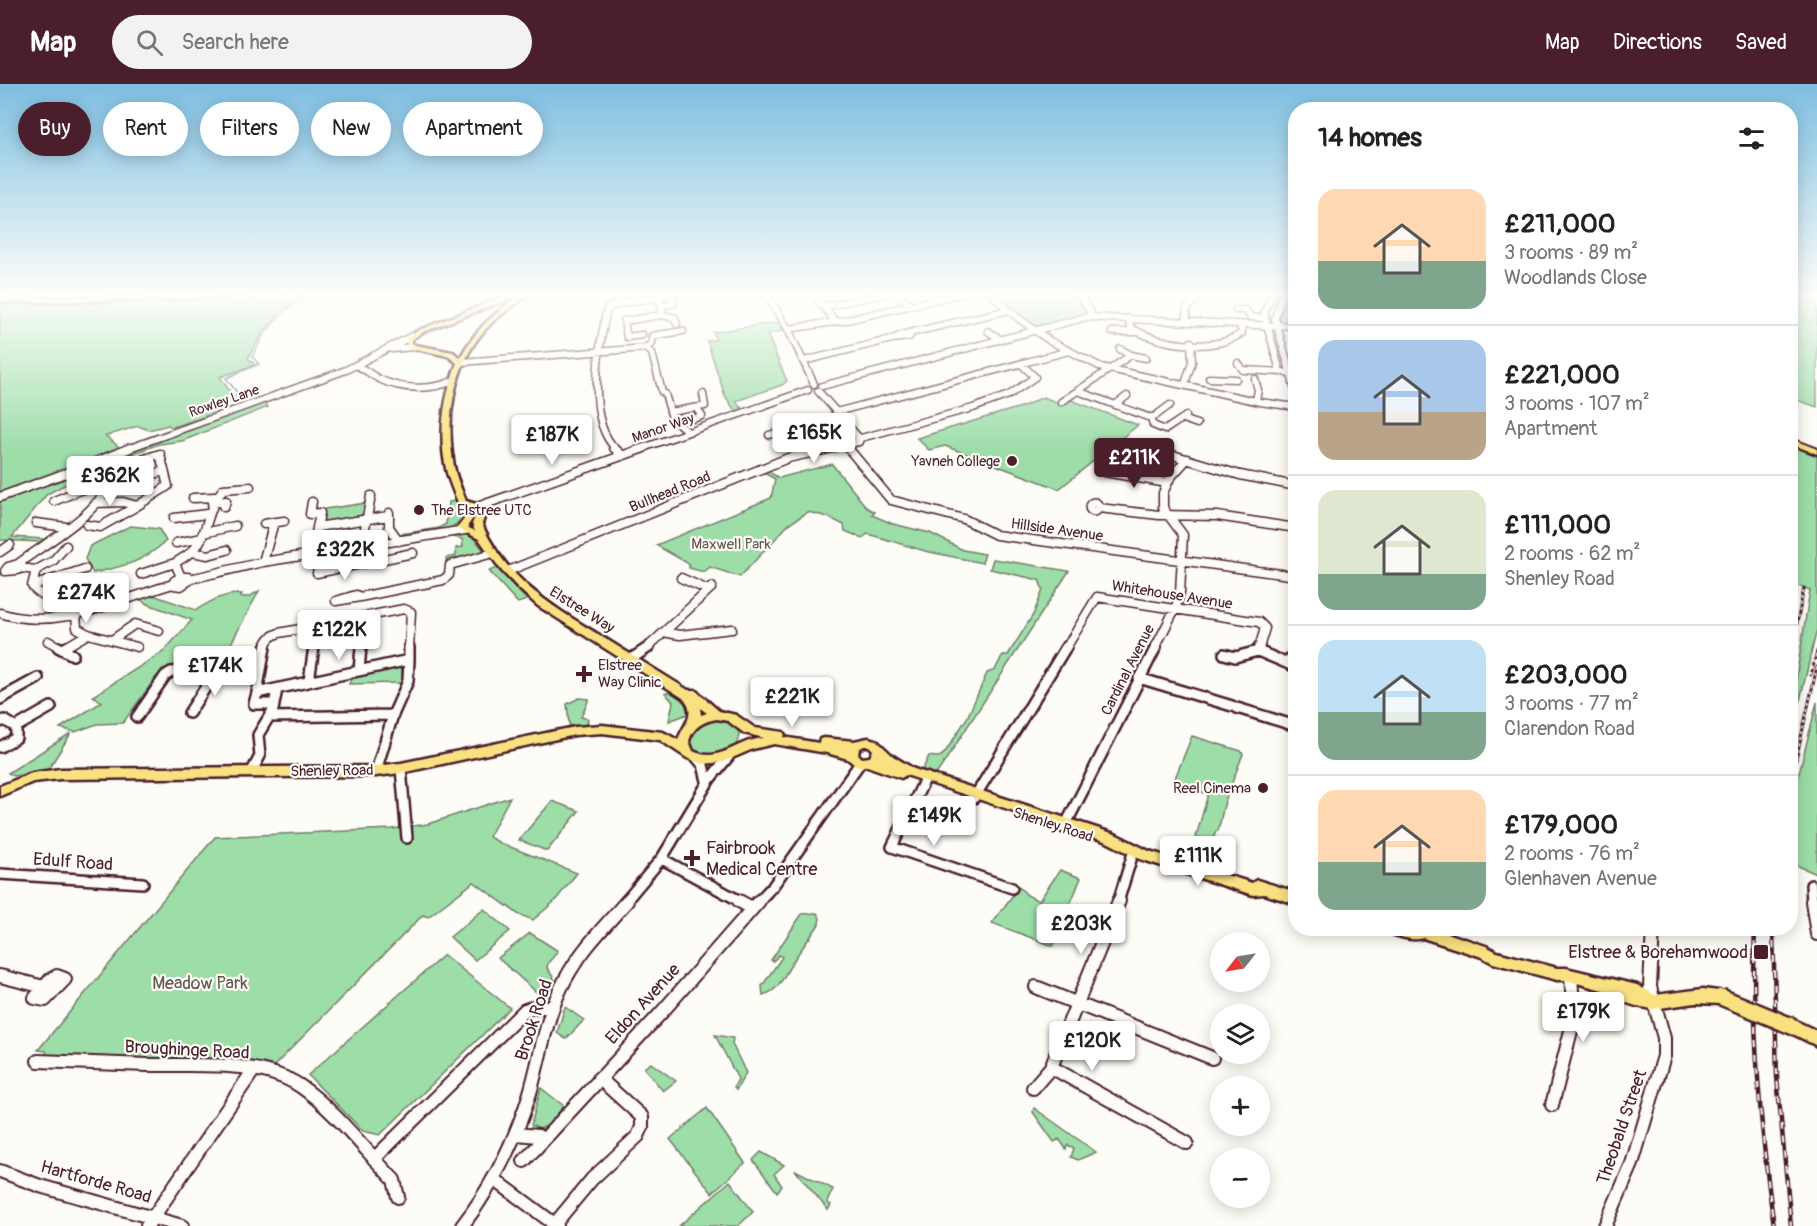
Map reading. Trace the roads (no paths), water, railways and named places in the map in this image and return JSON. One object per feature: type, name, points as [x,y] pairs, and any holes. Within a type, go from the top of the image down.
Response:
[{"type":"main road","points":[[413,347],[450,354],[471,346]]},
{"type":"main road","points":[[471,346],[461,362],[455,381],[447,420],[447,440],[453,476],[472,519]]},
{"type":"main road","points":[[450,354],[461,362]]},
{"type":"main road","points":[[1798,444],[1817,452]]},
{"type":"main road","name":"Elstree Way","points":[[472,519],[493,553],[542,604],[690,692],[716,715]]},
{"type":"main road","name":"Elstree Way","points":[[637,659],[687,694],[696,709],[696,717],[690,727]]},
{"type":"main road","points":[[859,756],[827,748],[774,740],[758,742],[732,754],[710,760],[692,755],[683,741],[690,727],[716,715],[733,718],[742,726],[758,733],[859,756],[878,758],[879,750],[872,743],[859,756]]},
{"type":"main road","points":[[732,754],[744,737],[742,726]]},
{"type":"main road","name":"Shenley Road","points":[[663,736],[690,727]]},
{"type":"main road","name":"Shenley Road","points":[[0,791],[23,781],[50,775],[376,771],[401,768],[590,729],[663,736],[692,755]]},
{"type":"main road","name":"Shenley Road","points":[[879,750],[898,765],[925,779]]},
{"type":"main road","name":"Shenley Road","points":[[859,756],[1246,887],[1288,896]]},
{"type":"main road","points":[[1447,936],[1493,957],[1574,977],[1592,986],[1639,1001],[1654,1002],[1699,994],[1721,997],[1817,1039]]},
{"type":"street","name":"Rowley Lane","points":[[0,497],[97,462],[143,442],[357,366],[394,346]]},
{"type":"street","points":[[601,346],[597,364],[597,383],[602,424],[606,438],[622,455]]},
{"type":"street","points":[[461,362],[649,346]]},
{"type":"street","points":[[796,346],[814,384],[860,439]]},
{"type":"street","points":[[804,361],[863,346]]},
{"type":"street","points":[[814,384],[808,386],[808,390],[820,389],[978,346]]},
{"type":"street","points":[[1061,346],[1110,369],[1288,406]]},
{"type":"street","points":[[1185,384],[1192,362],[1191,346]]},
{"type":"street","points":[[1274,346],[1282,372]]},
{"type":"street","points":[[1282,346],[1288,367]]},
{"type":"street","points":[[384,352],[399,347],[413,347]]},
{"type":"street","points":[[646,348],[651,351],[670,412],[677,423],[688,432]]},
{"type":"street","points":[[1120,350],[1146,358]]},
{"type":"street","points":[[786,427],[933,388],[942,383],[955,382],[1069,351]]},
{"type":"street","points":[[1061,402],[1131,355]]},
{"type":"street","points":[[1238,363],[1243,370],[1288,374]]},
{"type":"street","name":"Bullhead Road","points":[[508,571],[746,476],[778,461],[859,442],[860,439],[956,411],[960,412],[1009,395],[1032,380],[1034,375],[1021,364]]},
{"type":"street","points":[[357,366],[376,377],[397,384],[433,387],[455,381]]},
{"type":"street","points":[[1209,378],[1236,379]]},
{"type":"street","points":[[1220,378],[1222,388],[1220,391]]},
{"type":"street","points":[[1255,379],[1258,390],[1256,400]]},
{"type":"street","name":"Manor Way","points":[[472,519],[493,501],[808,390]]},
{"type":"street","points":[[1078,391],[1151,417]]},
{"type":"street","points":[[670,412],[706,406],[703,394]]},
{"type":"street","points":[[1115,405],[1127,396]]},
{"type":"street","points":[[1151,417],[1170,405]]},
{"type":"street","points":[[693,419],[704,419],[696,408]]},
{"type":"street","points":[[1151,417],[1153,425],[1162,430],[1171,428],[1184,418],[1197,424]]},
{"type":"street","points":[[769,435],[788,430],[780,420]]},
{"type":"street","name":"Hillside Avenue","points":[[845,445],[889,498],[901,504],[964,519],[996,535],[1288,575]]},
{"type":"street","points":[[1149,448],[1240,475],[1288,484]]},
{"type":"street","points":[[87,525],[100,527],[167,488],[169,484],[158,454],[126,465]]},
{"type":"street","points":[[1105,472],[1167,483],[1187,459]]},
{"type":"street","points":[[19,566],[96,503],[107,484],[106,473],[97,462]]},
{"type":"street","points":[[126,482],[164,471]]},
{"type":"street","name":"Cardinal Avenue","points":[[1065,826],[1175,609],[1180,593],[1183,535],[1168,515],[1162,501],[1167,483]]},
{"type":"street","points":[[54,501],[82,489],[107,484]]},
{"type":"street","points":[[141,574],[175,563],[192,552],[203,535],[207,514],[213,500],[223,489],[250,487]]},
{"type":"street","points":[[312,502],[310,513],[320,513],[313,548],[362,540],[371,496]]},
{"type":"street","points":[[192,498],[227,501]]},
{"type":"street","points":[[96,503],[123,502],[136,506]]},
{"type":"street","points":[[1099,508],[1168,515],[1217,516],[1288,527]]},
{"type":"street","points":[[174,518],[207,514]]},
{"type":"street","points":[[317,527],[389,515],[389,527],[399,541]]},
{"type":"street","points":[[0,613],[35,620],[76,613],[173,584],[181,578],[190,579],[263,562],[446,533],[472,519]]},
{"type":"street","points":[[264,524],[284,521]]},
{"type":"street","points":[[263,562],[274,522]]},
{"type":"street","points":[[36,523],[66,527]]},
{"type":"street","points":[[176,543],[235,526]]},
{"type":"street","points":[[0,552],[10,545]]},
{"type":"street","points":[[0,580],[5,569],[19,566],[36,570],[53,561],[66,546]]},
{"type":"street","points":[[192,552],[208,555],[227,550]]},
{"type":"street","points":[[322,553],[317,573],[413,553]]},
{"type":"street","points":[[360,597],[443,580],[449,575],[450,565],[493,553]]},
{"type":"street","points":[[175,563],[179,568],[181,578]]},
{"type":"street","points":[[32,586],[85,569]]},
{"type":"street","points":[[36,570],[32,586],[36,593],[56,597],[89,594],[98,601]]},
{"type":"street","points":[[637,659],[668,633],[710,588],[681,578]]},
{"type":"street","points":[[173,584],[182,586],[190,579]]},
{"type":"street","name":"Whitehouse Avenue","points":[[975,796],[1095,598],[1261,623],[1265,628],[1258,651]]},
{"type":"street","points":[[274,704],[254,704],[266,642],[271,636],[404,609],[411,612],[408,681],[393,715],[376,771]]},
{"type":"street","points":[[76,613],[77,628],[88,634],[137,647]]},
{"type":"street","points":[[359,670],[364,618]]},
{"type":"street","points":[[112,639],[135,624],[159,631]]},
{"type":"street","points":[[309,681],[317,627]]},
{"type":"street","points":[[668,633],[680,635],[732,629]]},
{"type":"street","points":[[63,649],[88,634]]},
{"type":"street","points":[[48,640],[74,655]]},
{"type":"street","points":[[1224,654],[1235,657],[1258,651],[1288,664]]},
{"type":"street","points":[[257,693],[409,660]]},
{"type":"street","points":[[137,717],[165,676],[171,672],[262,663]]},
{"type":"street","points":[[189,713],[218,668]]},
{"type":"street","points":[[0,699],[38,678]]},
{"type":"street","points":[[1139,678],[1288,724]]},
{"type":"street","points":[[252,771],[260,756],[258,735],[269,717],[277,689]]},
{"type":"street","points":[[16,727],[51,707]]},
{"type":"street","points":[[269,717],[393,715]]},
{"type":"street","points":[[1,719],[16,727]]},
{"type":"street","points":[[0,747],[16,738],[16,727]]},
{"type":"street","name":"Brook Road","points":[[462,1226],[494,1179],[516,1134],[554,1007],[574,965],[662,859],[707,781],[732,754]]},
{"type":"street","points":[[692,755],[703,765],[707,781]]},
{"type":"street","name":"Eldon Avenue","points":[[524,1161],[662,1012],[771,888],[859,756]]},
{"type":"street","points":[[401,768],[404,834]]},
{"type":"street","points":[[925,779],[892,847],[1012,888]]},
{"type":"street","points":[[1033,1088],[1051,1067],[1126,881],[1134,850]]},
{"type":"street","points":[[662,859],[752,908]]},
{"type":"street","name":"Edulf Road","points":[[0,874],[143,883]]},
{"type":"street","points":[[1811,885],[1812,912],[1817,934]]},
{"type":"street","name":"Theobald Street","points":[[1605,1226],[1632,1164],[1663,1061],[1665,1043],[1650,987],[1653,936]]},
{"type":"street","points":[[0,976],[44,987]]},
{"type":"street","points":[[1552,1106],[1574,1019],[1574,977]]},
{"type":"street","points":[[1036,987],[1210,1057]]},
{"type":"street","points":[[374,1159],[525,1010],[534,1006],[554,1007]]},
{"type":"street","name":"Broughinge Road","points":[[38,1061],[231,1067],[283,1077],[303,1085],[374,1159],[394,1180],[398,1197]]},
{"type":"street","points":[[1051,1067],[1186,1143]]},
{"type":"street","points":[[149,1222],[253,1071]]},
{"type":"street","points":[[494,1179],[523,1198],[554,1225],[592,1179],[638,1136],[642,1127],[642,1116],[599,1078]]},
{"type":"street","points":[[516,1134],[538,1136],[542,1140]]},
{"type":"street","name":"Hartforde Road","points":[[0,1171],[149,1222],[182,1226]]},
{"type":"waterway","points":[[225,406],[238,394],[226,378],[259,364],[252,357],[258,346]]},
{"type":"railway","points":[[1798,618],[1804,588]]},
{"type":"railway","points":[[1811,675],[1817,651]]},
{"type":"railway","points":[[1798,750],[1817,667]]},
{"type":"railway","points":[[1755,936],[1754,1003],[1758,1077],[1774,1226]]},
{"type":"railway","points":[[1773,936],[1777,1077],[1791,1226]]},
{"type":"place","name":"Yavneh College","points":[[1012,461]]},
{"type":"place","name":"The Elstree UTC","points":[[419,510]]},
{"type":"place","name":"Elstree Way Clinic","points":[[584,674]]},
{"type":"place","name":"Reel Cinema","points":[[1263,788]]},
{"type":"place","name":"Fairbrook Medical Centre","points":[[692,858]]},
{"type":"place","name":"Elstree & Borehamwood","points":[[1761,952]]},
{"type":"park label","name":"Maxwell Park","points":[[731,544]]},
{"type":"park label","name":"Meadow Park","points":[[200,983]]}]
